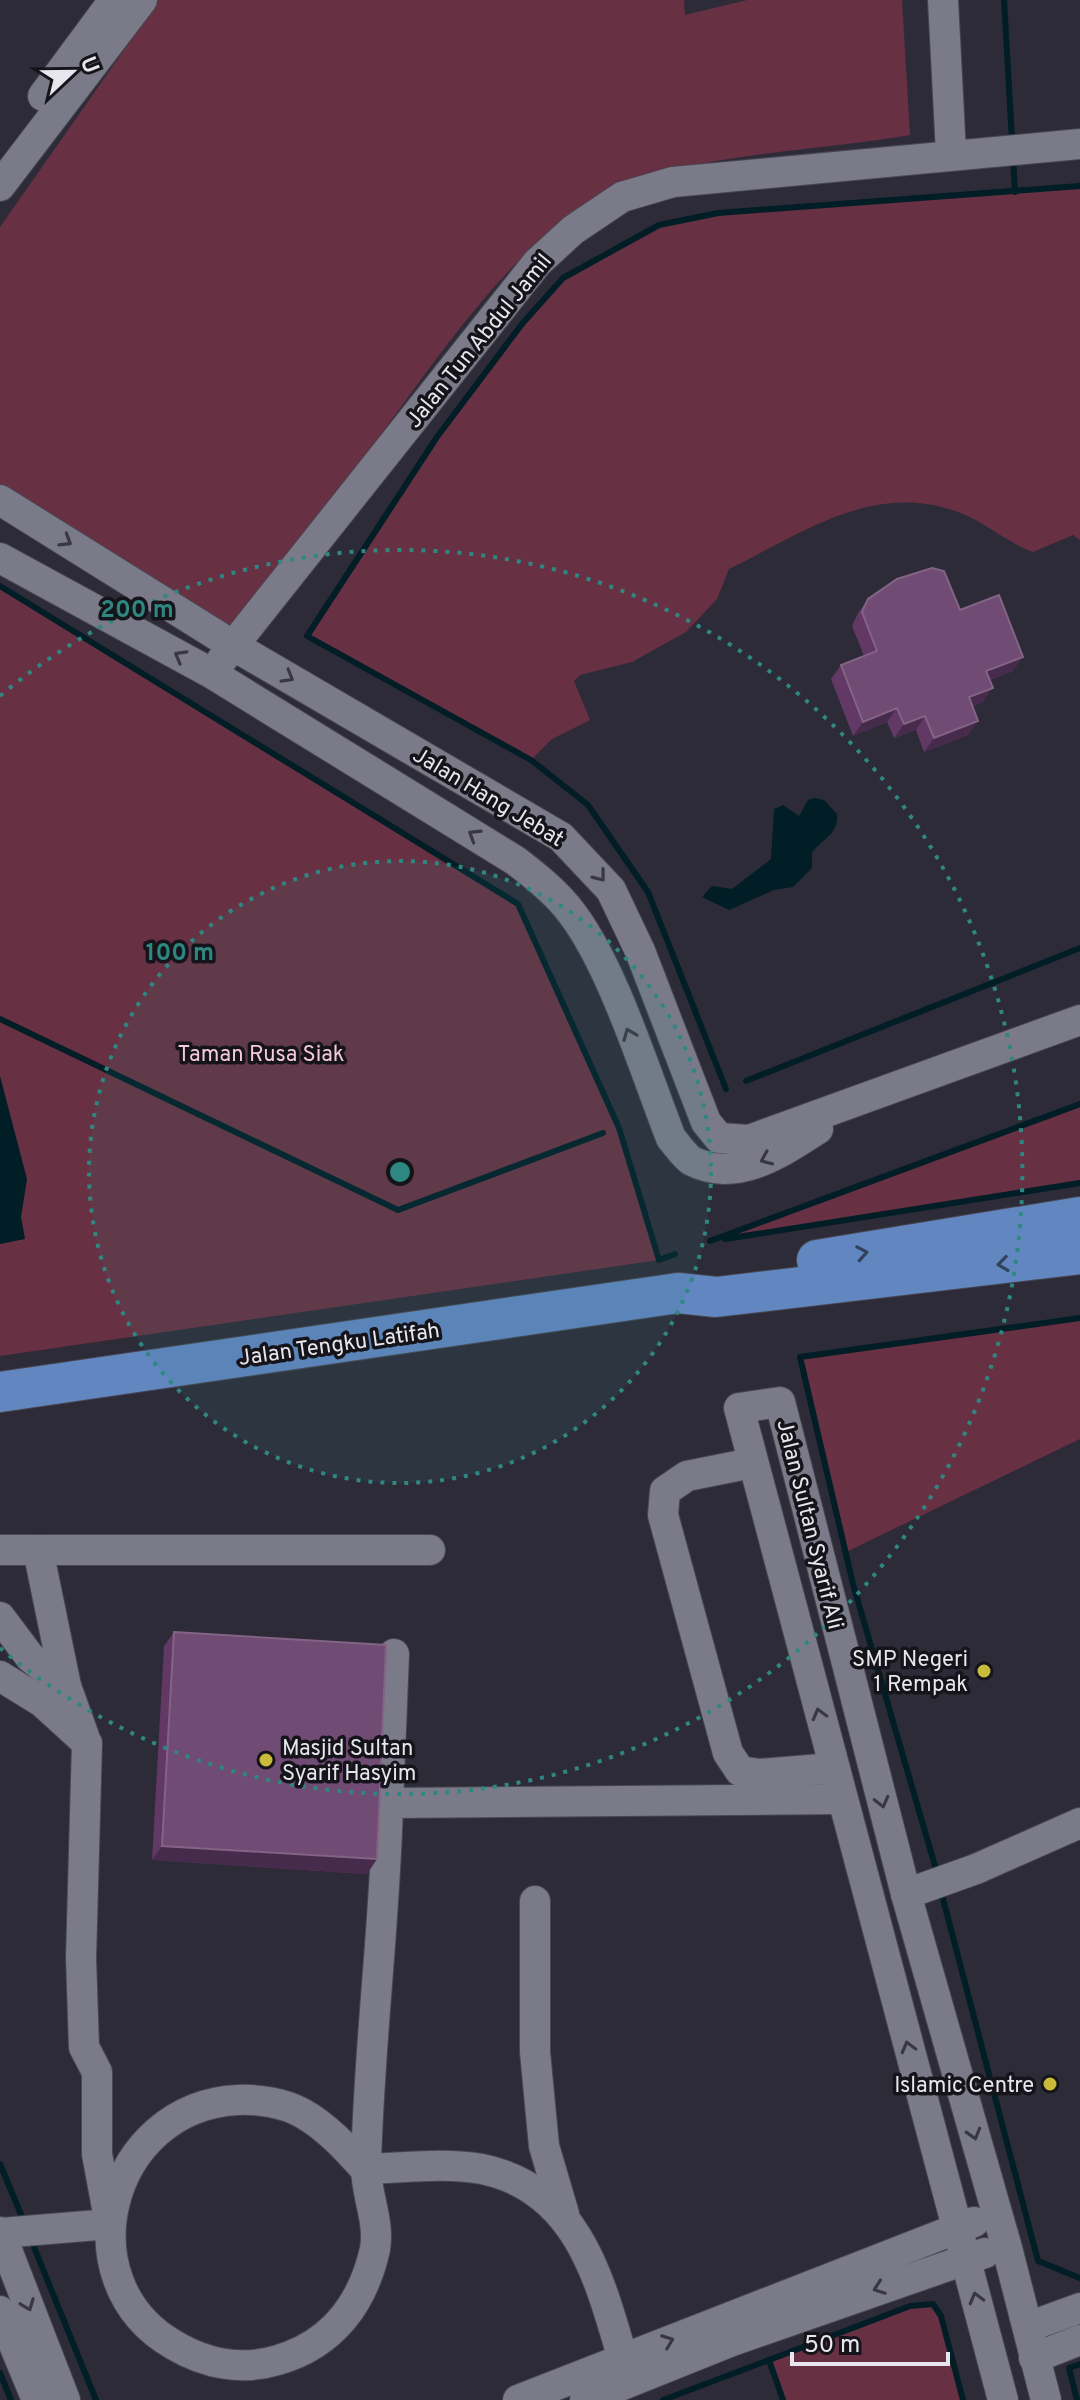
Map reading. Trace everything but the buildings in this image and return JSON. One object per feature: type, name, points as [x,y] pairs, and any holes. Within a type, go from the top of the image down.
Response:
[{"type":"main road","name":"Jalan Tengku Latifah","points":[[678,1293],[712,1278],[1080,1217]]},
{"type":"main road","name":"Jalan Tengku Latifah","points":[[0,1392],[678,1293],[716,1297],[1080,1254]]},
{"type":"street","points":[[0,156],[114,0]]},
{"type":"street","points":[[0,186],[142,0]]},
{"type":"street","points":[[943,0],[951,153]]},
{"type":"street","name":"Jalan Tun Abdul Jamil","points":[[211,673],[537,263],[573,230],[622,197],[673,182],[951,153],[1080,144]]},
{"type":"street","name":"Jalan Hang Jebat","points":[[0,500],[234,646],[561,837],[588,862],[611,890],[640,951],[706,1122],[719,1138],[749,1140],[857,1104],[1080,1020]]},
{"type":"street","name":"Jalan Hang Jebat","points":[[0,558],[211,673],[516,861],[543,882],[568,908],[603,968],[671,1138],[691,1161],[728,1169],[773,1158],[857,1104]]},
{"type":"street","name":"Jalan Sultan Syarif Ali","points":[[1003,2400],[738,1409],[780,1402],[906,1894],[1007,2248],[1046,2400]]},
{"type":"street","points":[[752,1463],[687,1476],[665,1491],[663,1515],[728,1753],[740,1771],[759,1774],[833,1768]]},
{"type":"street","points":[[0,1550],[430,1550]]},
{"type":"street","points":[[38,1550],[66,1686],[87,1743],[81,1958],[84,2047],[97,2072],[97,2154],[115,2268],[133,2307],[163,2339],[194,2357],[229,2365],[264,2365],[309,2348],[329,2336],[353,2309],[369,2277],[376,2242],[365,2169],[386,1899],[394,1654]]},
{"type":"street","points":[[0,1617],[30,1657],[66,1686]]},
{"type":"street","points":[[0,1676],[42,1702],[87,1743]]},
{"type":"street","points":[[388,1803],[842,1799]]},
{"type":"street","points":[[906,1894],[976,1869],[1080,1823]]},
{"type":"street","points":[[535,1901],[537,2068],[544,2146],[564,2214],[587,2256],[630,2380]]},
{"type":"street","points":[[110,2224],[119,2182],[142,2145],[175,2117],[216,2101],[259,2100],[301,2112],[336,2137],[365,2169]]},
{"type":"street","points":[[365,2169],[440,2166],[482,2169],[535,2193],[564,2214]]},
{"type":"street","points":[[585,2400],[956,2227],[997,2216]]},
{"type":"street","points":[[65,2400],[0,2233],[110,2224]]},
{"type":"street","points":[[518,2400],[630,2380],[965,2257],[1007,2248]]},
{"type":"street","points":[[1028,2327],[1080,2308]]},
{"type":"street","points":[[0,2311],[37,2400]]},
{"type":"street","points":[[1034,2358],[1080,2340]]},
{"type":"green space","points":[[155,0],[684,0],[685,15],[747,0],[902,0],[910,135],[735,158],[667,171],[636,180],[598,197],[561,223],[492,289],[461,327],[234,631],[0,490],[0,227],[129,43]]},
{"type":"green space","points":[[1080,186],[1080,540],[1073,535],[1033,552],[968,516],[927,504],[896,503],[839,515],[729,569],[717,599],[686,632],[632,662],[580,675],[574,681],[590,720],[552,739],[531,760],[307,636],[437,437],[522,324],[563,278],[659,225],[718,213]]},
{"type":"green space","name":"Taman Rusa Siak","points":[[0,586],[518,904],[619,1128],[659,1260],[0,1356]]},
{"type":"green space","points":[[1080,1104],[1080,1183],[710,1241],[752,1225]]},
{"type":"green space","points":[[1080,1318],[1080,1439],[846,1552],[800,1357]]},
{"type":"green space","points":[[933,2304],[941,2316],[965,2400],[783,2400],[769,2360],[910,2306]]},
{"type":"water","points":[[808,800],[824,800],[837,814],[837,821],[832,832],[812,853],[812,868],[793,887],[774,890],[729,910],[702,897],[712,886],[732,889],[771,859],[774,809],[783,805],[799,816]]},
{"type":"water","points":[[0,1076],[27,1179],[21,1217],[25,1239],[0,1244]]},
{"type":"waterway","points":[[1004,0],[1012,140]]},
{"type":"waterway","points":[[1013,159],[1015,192]]},
{"type":"waterway","points":[[726,1089],[648,892],[588,805],[531,760],[307,636],[437,437],[522,324],[563,278],[659,225],[718,213],[1080,186]]},
{"type":"waterway","points":[[0,586],[518,904],[619,1128],[659,1260],[675,1254]]},
{"type":"waterway","points":[[746,1081],[1080,948]]},
{"type":"waterway","points":[[0,1019],[398,1210],[603,1133]]},
{"type":"waterway","points":[[710,1241],[1080,1104]]},
{"type":"waterway","points":[[725,1239],[1080,1183]]},
{"type":"waterway","points":[[935,1866],[853,1584],[800,1357],[1080,1318]]},
{"type":"waterway","points":[[943,1899],[1038,2261],[1080,2278]]},
{"type":"waterway","points":[[0,2164],[22,2217]]},
{"type":"waterway","points":[[34,2247],[96,2400]]},
{"type":"waterway","points":[[769,2360],[910,2306],[933,2304],[941,2316],[963,2400]]},
{"type":"waterway","points":[[663,2400],[769,2360],[783,2400]]},
{"type":"waterway","points":[[1077,2400],[1069,2368],[1080,2364]]},
{"type":"waterway","points":[[0,2373],[11,2400]]},
{"type":"place","name":"SMP Negeri 1 Rempak","points":[[984,1671]]},
{"type":"place","name":"Masjid Sultan Syarif Hasyim","points":[[266,1760]]},
{"type":"place","name":"Islamic Centre","points":[[1050,2084]]}]
